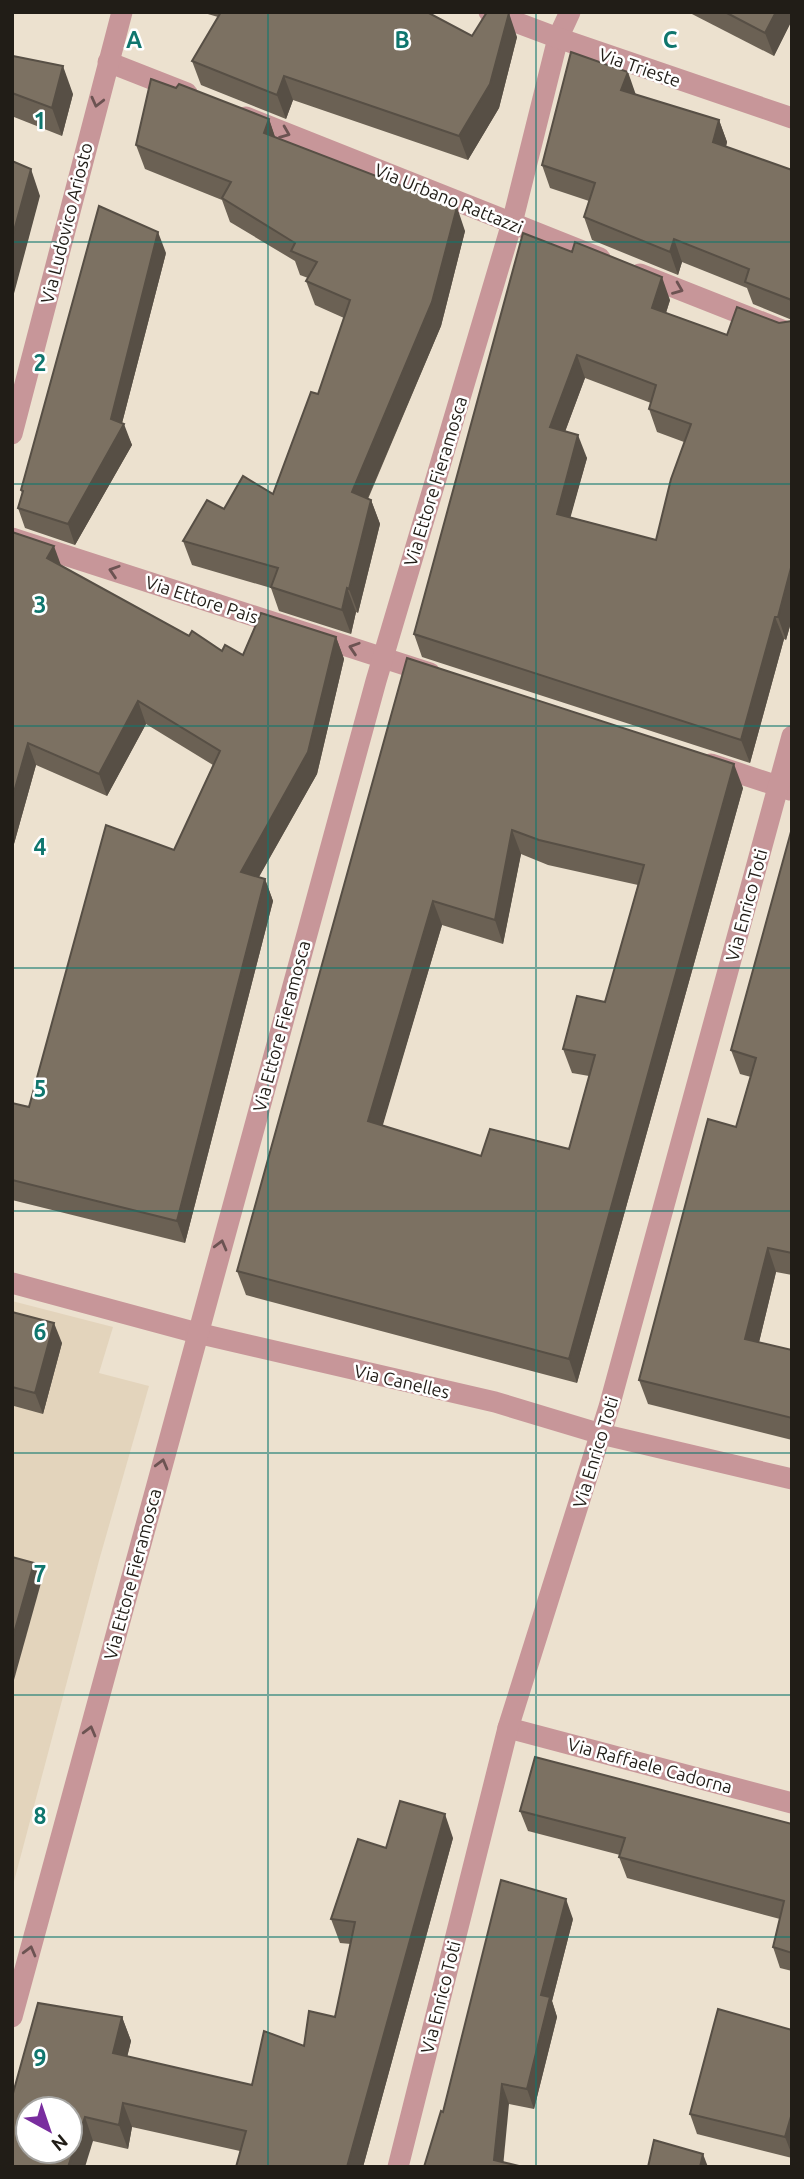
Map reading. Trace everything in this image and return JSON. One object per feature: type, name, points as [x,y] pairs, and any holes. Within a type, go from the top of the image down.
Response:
[{"type":"street","name":"Via Ludovico Ariosto","points":[[12,434],[122,12]]},
{"type":"street","name":"Via Trieste","points":[[489,12],[792,118]]},
{"type":"street","name":"Via Ettore Fieramosca","points":[[12,2017],[17,1984],[383,657],[512,223],[558,38],[570,12]]},
{"type":"street","name":"Via Urbano Rattazzi","points":[[108,62],[792,334]]},
{"type":"street","name":"Via Ettore Pais","points":[[12,538],[449,679]]},
{"type":"street","name":"Via Enrico Toti","points":[[397,2167],[509,1728],[601,1434],[785,789],[792,736]]},
{"type":"street","points":[[686,756],[785,789]]},
{"type":"street","name":"Via Canelles","points":[[12,1283],[197,1333],[495,1402],[601,1434],[792,1479]]},
{"type":"street","name":"Via Raffaele Cadorna","points":[[509,1728],[792,1803]]},
{"type":"shaded area","points":[[12,1301],[113,1327],[99,1373],[149,1386],[100,1557],[12,1889]]},
{"type":"building","points":[[221,12],[427,12],[472,36],[487,12],[509,13],[490,84],[459,136],[284,76],[277,95],[192,61]]},
{"type":"building","points":[[725,12],[776,12],[765,33]]},
{"type":"building","points":[[571,52],[628,72],[621,90],[719,120],[713,142],[792,170],[792,301],[745,282],[749,269],[674,239],[670,252],[584,217],[595,183],[542,165]]},
{"type":"building","points":[[13,56],[63,66],[52,108],[12,93]]},
{"type":"building","points":[[151,79],[176,88],[179,84],[269,119],[264,133],[457,207],[432,302],[352,492],[371,500],[342,610],[271,587],[278,568],[183,541],[207,500],[224,509],[243,476],[273,494],[311,392],[318,394],[350,300],[306,281],[317,262],[291,251],[295,243],[222,198],[231,182],[136,145]]},
{"type":"building","points":[[12,161],[31,169],[12,238]]},
{"type":"building","points":[[99,206],[158,232],[111,419],[124,424],[68,524],[18,508]]},
{"type":"building","points":[[523,233],[572,252],[575,242],[662,277],[652,308],[727,335],[737,307],[779,323],[792,321],[792,564],[741,740],[414,634]],"holes":[[[577,355],[656,385],[649,409],[691,424],[671,479],[656,540],[557,514],[578,435],[550,427]]]},
{"type":"building","points":[[12,532],[54,546],[47,558],[189,636],[192,631],[222,651],[225,645],[243,655],[261,613],[336,637],[308,752],[241,872],[265,879],[177,1221],[12,1180],[12,1103],[29,1107],[106,825],[174,850],[220,751],[138,701],[99,774],[28,743],[12,799]]},
{"type":"building","points":[[407,658],[734,764],[569,1359],[237,1271]],"holes":[[[512,830],[539,840],[644,865],[605,1002],[577,996],[563,1049],[595,1055],[569,1149],[490,1129],[481,1156],[368,1121],[433,901],[495,920]]]},
{"type":"building","points":[[792,828],[792,1253],[768,1248],[745,1339],[792,1350],[792,1418],[639,1380],[708,1119],[736,1127],[756,1058],[731,1050]]},
{"type":"building","points":[[12,1312],[54,1323],[35,1393],[12,1387]]},
{"type":"building","points":[[12,1557],[34,1563],[12,1640]]},
{"type":"building","points":[[535,1757],[792,1824],[792,1953],[773,1947],[784,1901],[619,1857],[625,1838],[520,1811]]},
{"type":"building","points":[[400,1801],[445,1814],[347,2167],[236,2167],[246,2131],[123,2103],[119,2125],[85,2117],[84,2120],[84,2095],[14,2095],[14,2165],[69,2165],[12,2167],[12,2097],[38,2003],[122,2017],[113,2053],[252,2085],[264,2031],[304,2046],[309,2011],[335,2017],[355,1922],[331,1919],[358,1839],[386,1848]]},
{"type":"building","points":[[501,1880],[566,1899],[541,1995],[550,1997],[527,2089],[502,2084],[494,2160],[523,2167],[424,2167],[441,2111],[443,2112]]},
{"type":"building","points":[[718,2009],[792,2030],[792,2113],[785,2137],[690,2114]]},
{"type":"building","points":[[654,2140],[703,2154],[700,2167],[648,2167]]}]
